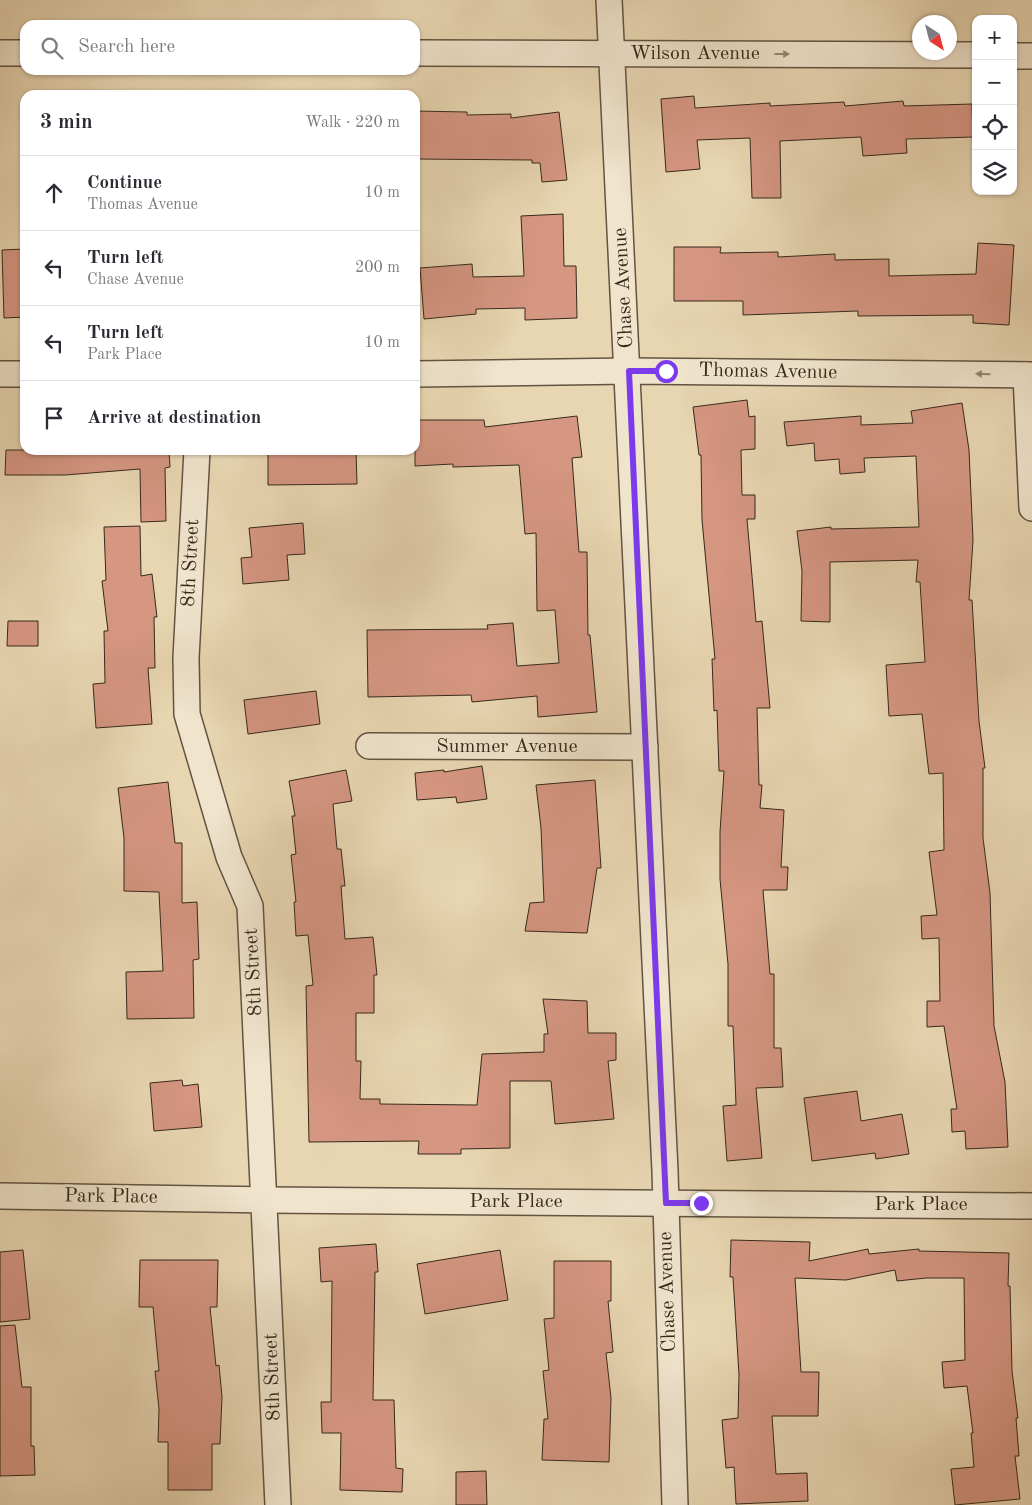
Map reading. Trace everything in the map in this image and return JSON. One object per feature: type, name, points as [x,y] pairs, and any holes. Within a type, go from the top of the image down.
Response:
[{"type":"street","name":"Chase Avenue","points":[[609,0],[629,371],[666,1203],[675,1505]]},
{"type":"street","points":[[0,53],[20,53]]},
{"type":"street","name":"Wilson Avenue","points":[[420,53],[972,55]]},
{"type":"street","points":[[1017,56],[1032,56]]},
{"type":"street","name":"Thomas Avenue","points":[[420,374],[629,371],[1029,375]]},
{"type":"street","points":[[0,374],[20,374]]},
{"type":"street","points":[[1029,375],[1032,508]]},
{"type":"street","name":"8th Street","points":[[197,455],[186,658],[187,714],[229,857],[250,906],[266,1200],[278,1505]]},
{"type":"street","name":"Summer Avenue","points":[[369,746],[645,747]]},
{"type":"street","name":"Park Place","points":[[0,1196],[1032,1206]]},
{"type":"building","points":[[694,96],[695,108],[770,103],[770,106],[844,102],[845,106],[903,101],[904,106],[972,104],[972,137],[906,139],[907,153],[863,156],[861,137],[780,141],[781,198],[752,198],[750,138],[697,140],[700,169],[666,172],[661,99]]},
{"type":"building","points":[[420,111],[467,112],[467,115],[511,114],[511,118],[559,112],[567,180],[542,182],[540,163],[532,163],[532,160],[420,159]]},
{"type":"building","points":[[563,214],[564,266],[576,266],[577,318],[525,320],[525,308],[476,309],[476,314],[424,319],[420,268],[472,264],[473,277],[524,276],[521,216]]},
{"type":"building","points":[[978,243],[1014,245],[1009,325],[973,323],[973,315],[858,316],[858,311],[743,315],[743,301],[674,301],[674,247],[721,247],[720,253],[778,252],[778,257],[835,254],[835,260],[889,259],[889,276],[976,274]]},
{"type":"building","points":[[20,249],[20,317],[4,318],[2,250]]},
{"type":"building","points":[[747,400],[749,417],[755,416],[755,449],[741,450],[742,495],[755,495],[755,519],[747,519],[756,622],[762,621],[770,708],[757,708],[759,785],[762,785],[760,808],[784,810],[781,867],[788,867],[787,890],[763,890],[770,974],[774,974],[774,1048],[781,1048],[783,1087],[756,1088],[762,1158],[727,1161],[723,1106],[736,1105],[733,1026],[728,1026],[728,964],[720,879],[720,832],[724,771],[719,771],[717,710],[714,711],[712,659],[715,659],[702,520],[701,455],[699,455],[693,407]]},
{"type":"building","points":[[962,403],[969,450],[973,540],[969,600],[972,600],[979,721],[985,768],[983,768],[983,838],[990,893],[994,1026],[1005,1082],[1008,1147],[966,1149],[965,1131],[952,1132],[951,1109],[957,1109],[944,1026],[927,1027],[927,1001],[940,1001],[939,938],[922,939],[921,916],[937,915],[929,852],[944,850],[943,773],[929,774],[922,714],[889,716],[886,665],[925,662],[920,582],[916,582],[918,560],[830,562],[830,622],[801,621],[802,571],[797,531],[831,527],[831,529],[919,527],[916,456],[864,458],[865,472],[840,474],[839,459],[815,461],[814,443],[787,446],[784,422],[861,416],[861,425],[913,423],[911,411]]},
{"type":"building","points":[[577,416],[582,457],[572,458],[579,552],[587,552],[588,635],[590,635],[597,712],[538,717],[537,696],[472,702],[471,695],[368,697],[367,630],[488,629],[487,625],[513,623],[517,666],[559,663],[555,610],[537,611],[536,533],[525,534],[519,465],[453,467],[453,464],[415,466],[415,455],[420,455],[420,420],[484,420],[485,427]]},
{"type":"building","points":[[6,450],[20,450],[20,455],[169,455],[170,467],[165,468],[166,521],[141,522],[140,469],[65,475],[5,475]]},
{"type":"building","points":[[268,455],[356,455],[357,484],[268,485]]},
{"type":"building","points":[[303,523],[305,554],[287,555],[289,580],[243,584],[241,558],[252,557],[249,528]]},
{"type":"building","points":[[140,526],[141,576],[152,574],[157,617],[154,617],[155,668],[148,668],[152,724],[96,728],[93,684],[105,683],[104,631],[108,631],[102,581],[106,580],[104,527]]},
{"type":"building","points":[[8,621],[38,621],[38,646],[7,646]]},
{"type":"building","points":[[316,691],[320,724],[248,734],[244,700]]},
{"type":"building","points":[[482,766],[487,799],[457,803],[456,797],[417,800],[415,773],[444,770],[444,772]]},
{"type":"building","points":[[346,770],[352,801],[333,804],[337,849],[341,849],[345,886],[341,886],[345,939],[373,937],[377,975],[374,975],[374,1013],[356,1013],[356,1061],[361,1061],[360,1099],[380,1099],[380,1104],[477,1105],[482,1054],[544,1052],[544,1034],[548,1034],[543,999],[587,1001],[588,1033],[616,1033],[616,1060],[608,1061],[614,1119],[555,1124],[551,1081],[510,1081],[510,1148],[461,1149],[461,1154],[418,1154],[419,1141],[309,1142],[306,986],[313,985],[308,935],[296,936],[294,902],[296,902],[291,855],[296,854],[292,816],[295,816],[289,781]]},
{"type":"building","points":[[595,780],[601,868],[597,868],[587,933],[525,931],[530,903],[544,902],[541,828],[536,785]]},
{"type":"building","points":[[168,782],[175,843],[182,843],[182,903],[197,902],[199,959],[193,960],[194,1018],[127,1019],[126,972],[163,971],[159,892],[124,891],[124,838],[118,788]]},
{"type":"building","points":[[182,1080],[183,1086],[198,1084],[202,1127],[154,1131],[150,1083]]},
{"type":"building","points":[[857,1091],[861,1121],[902,1114],[909,1154],[876,1159],[875,1153],[812,1161],[804,1098]]},
{"type":"building","points":[[731,1240],[810,1242],[809,1261],[868,1249],[869,1254],[919,1249],[919,1251],[1009,1253],[1008,1286],[1010,1286],[1012,1371],[1018,1418],[1016,1418],[1019,1456],[1015,1456],[1020,1499],[955,1505],[951,1469],[974,1467],[971,1433],[973,1433],[967,1386],[944,1388],[942,1362],[965,1360],[964,1278],[926,1278],[897,1281],[895,1270],[846,1280],[795,1278],[801,1372],[819,1372],[818,1416],[772,1416],[776,1474],[807,1473],[808,1501],[736,1504],[734,1467],[726,1468],[722,1420],[738,1418],[739,1375],[733,1277],[730,1277]]},
{"type":"building","points":[[376,1244],[378,1272],[375,1272],[373,1400],[394,1400],[396,1468],[403,1469],[402,1492],[340,1490],[341,1433],[322,1433],[321,1402],[331,1402],[332,1281],[321,1282],[319,1248]]},
{"type":"building","points":[[23,1250],[30,1319],[0,1322],[0,1252]]},
{"type":"building","points":[[500,1250],[508,1300],[425,1314],[417,1264]]},
{"type":"building","points":[[140,1260],[218,1260],[217,1307],[210,1307],[216,1366],[219,1365],[222,1397],[220,1444],[212,1444],[212,1490],[168,1490],[168,1442],[158,1442],[159,1409],[155,1371],[159,1371],[153,1307],[139,1307]]},
{"type":"building","points":[[554,1261],[611,1261],[611,1301],[608,1301],[613,1352],[606,1353],[611,1398],[609,1462],[542,1460],[544,1419],[548,1419],[543,1371],[549,1370],[544,1319],[554,1318]]},
{"type":"building","points":[[15,1325],[22,1387],[31,1387],[31,1446],[34,1446],[35,1475],[0,1476],[0,1326]]},
{"type":"building","points":[[486,1471],[487,1505],[456,1505],[456,1472]]},
{"type":"route","points":[[666,371],[629,371],[666,1203],[701,1203]]}]
